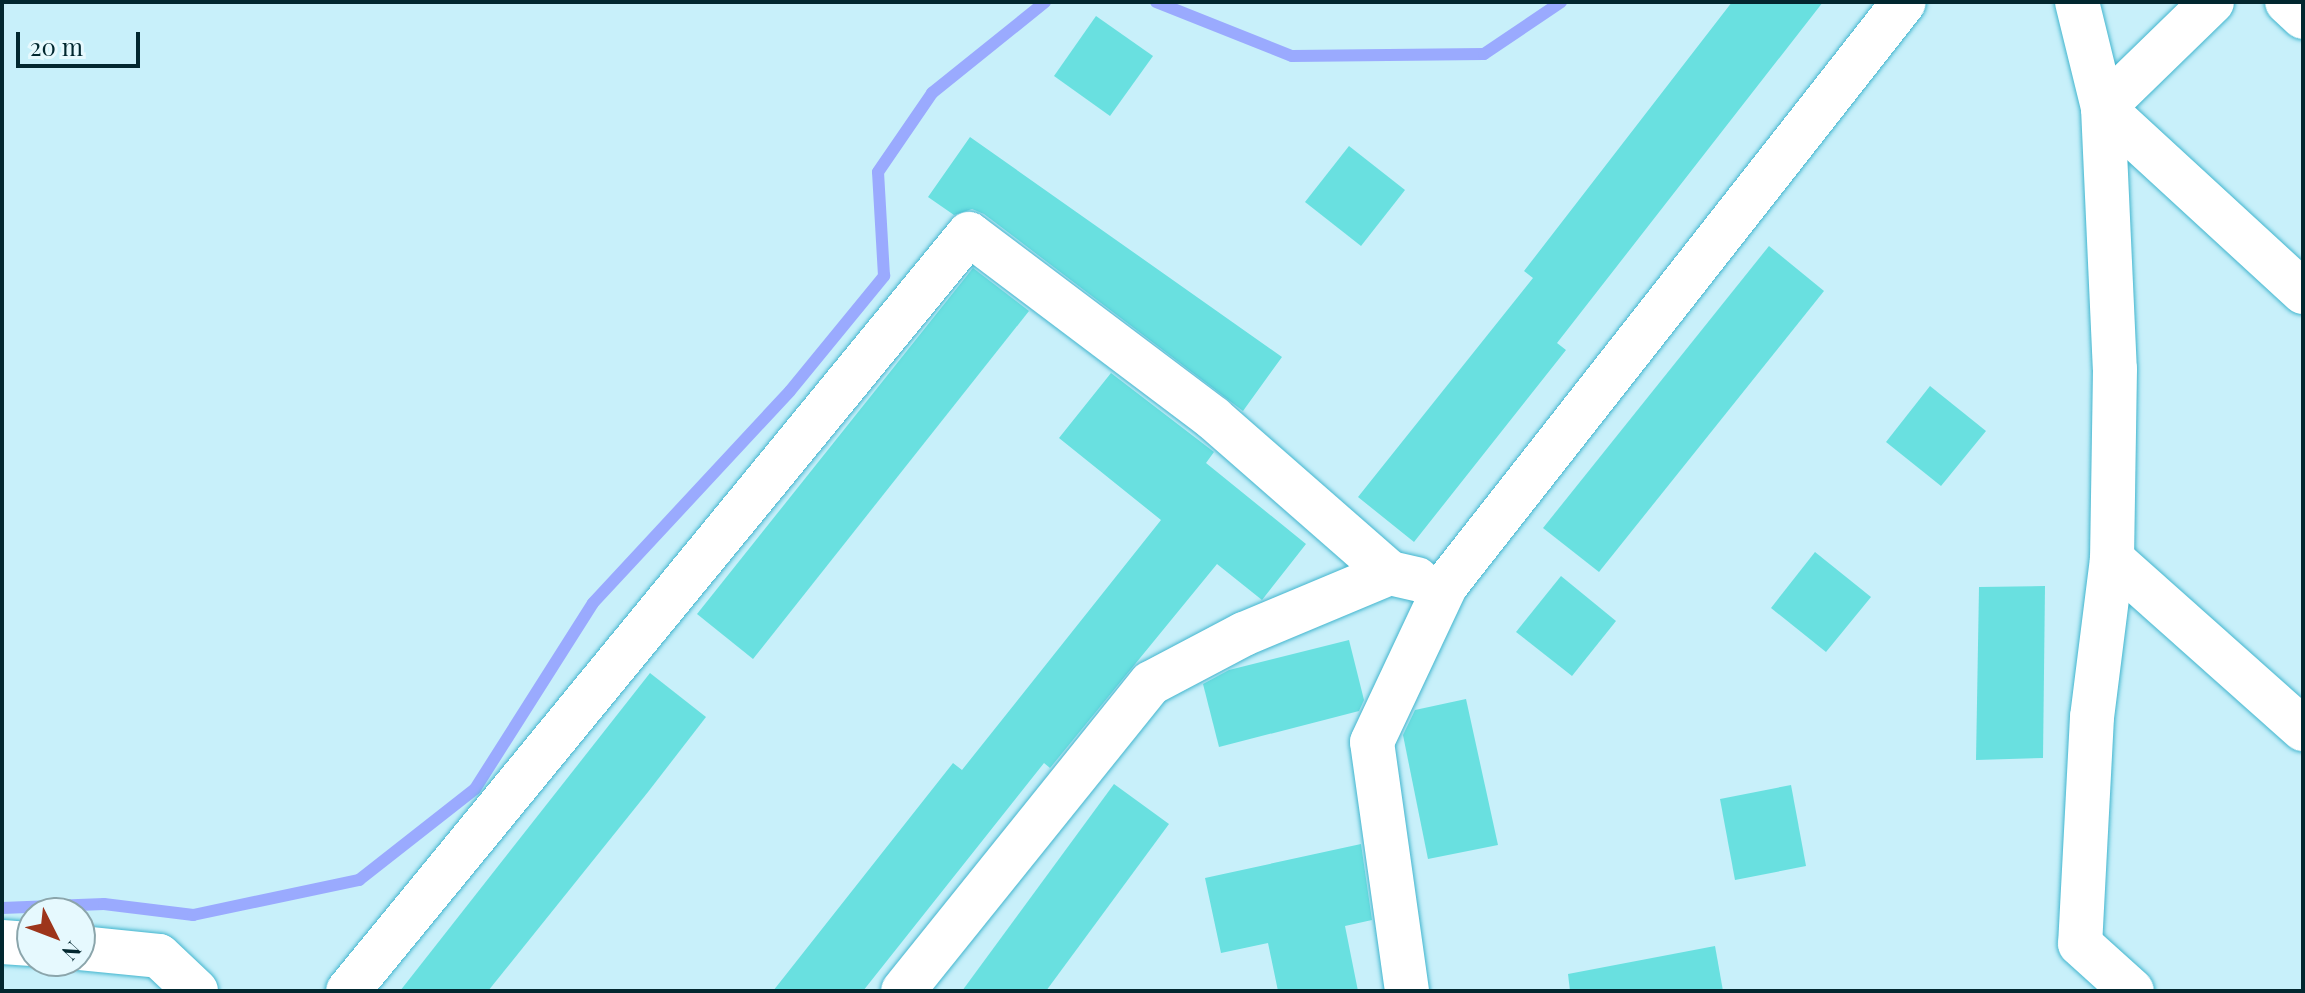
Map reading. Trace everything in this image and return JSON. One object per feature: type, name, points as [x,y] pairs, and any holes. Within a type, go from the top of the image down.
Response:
[{"type":"street","points":[[1407,991],[1372,742],[1446,585],[1904,2]]},
{"type":"street","points":[[2077,2],[2103,108],[2115,369],[2112,559],[2092,717],[2080,944],[2132,991]]},
{"type":"street","points":[[2103,108],[2212,2]]},
{"type":"street","points":[[2287,2],[2303,17]]},
{"type":"street","points":[[2103,108],[2303,292]]},
{"type":"street","points":[[348,991],[969,234],[1213,418],[1390,573],[1446,585]]},
{"type":"street","points":[[2112,559],[2303,729]]},
{"type":"street","points":[[903,991],[1151,683],[1244,634],[1390,573]]},
{"type":"street","points":[[96,950],[159,956],[196,991]]},
{"type":"building","points":[[1732,2],[1823,2],[1557,343],[1566,350],[1414,542],[1358,497],[1533,278],[1524,271]]},
{"type":"building","points":[[1096,16],[1153,56],[1110,116],[1054,76]]},
{"type":"building","points":[[970,137],[1282,357],[1243,411],[984,214],[972,209],[954,215],[928,197]]},
{"type":"building","points":[[1349,146],[1405,190],[1361,246],[1305,202]]},
{"type":"building","points":[[1769,246],[1824,291],[1599,572],[1543,528]]},
{"type":"building","points":[[973,268],[1029,311],[753,659],[697,614]]},
{"type":"building","points":[[1111,373],[1214,452],[1206,463],[1306,544],[1262,600],[1217,564],[1050,768],[1044,763],[863,991],[773,991],[953,763],[962,770],[1161,520],[1059,438]]},
{"type":"building","points":[[1930,386],[1986,431],[1941,486],[1886,442]]},
{"type":"building","points":[[1815,552],[1871,597],[1826,652],[1771,608]]},
{"type":"building","points":[[1561,576],[1616,621],[1572,676],[1516,632]]},
{"type":"building","points":[[2045,586],[2043,758],[1976,760],[1979,587]]},
{"type":"building","points":[[1349,640],[1364,700],[1359,711],[1219,747],[1203,684],[1229,670]]},
{"type":"building","points":[[650,673],[706,717],[648,792],[488,991],[400,991]]},
{"type":"building","points":[[1466,699],[1498,845],[1428,859],[1403,735],[1415,710]]},
{"type":"building","points":[[1114,784],[1169,824],[1046,991],[962,991]]},
{"type":"building","points":[[1791,785],[1806,866],[1735,880],[1720,799]]},
{"type":"building","points":[[1361,844],[1372,920],[1345,926],[1358,991],[1278,991],[1268,943],[1221,953],[1205,878]]},
{"type":"building","points":[[1715,946],[1723,991],[1570,991],[1568,974]]},
{"type":"waterway","points":[[2,908],[104,904],[193,915],[359,880],[475,789],[593,603],[790,391],[884,276],[878,172],[932,93],[1045,2]]},
{"type":"waterway","points":[[1156,2],[1292,56],[1484,54],[1561,2]]}]
